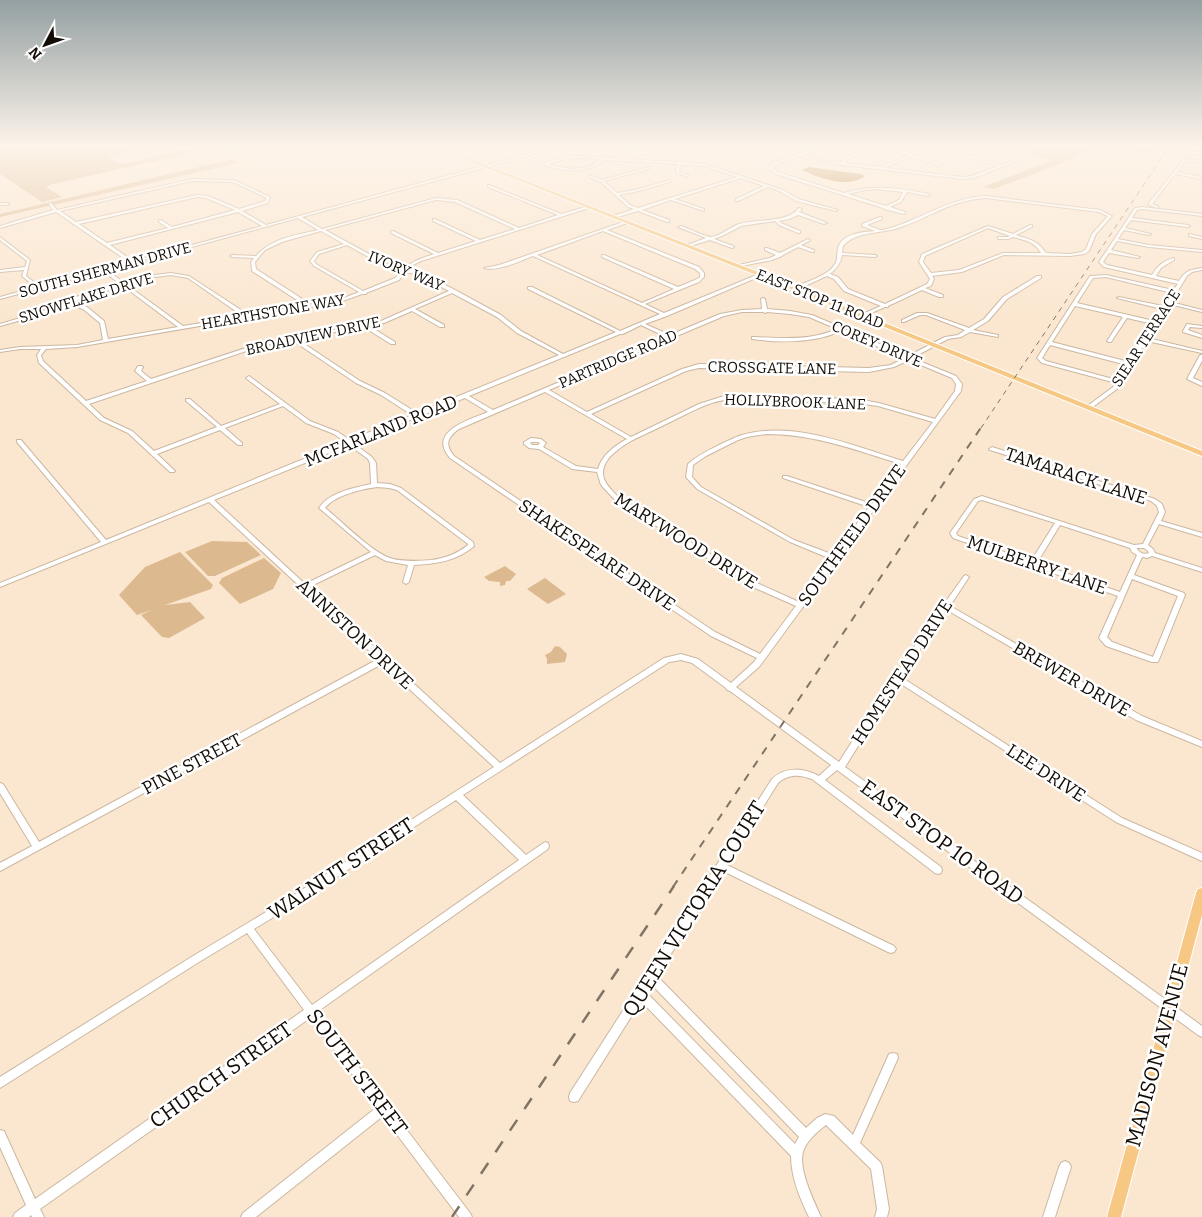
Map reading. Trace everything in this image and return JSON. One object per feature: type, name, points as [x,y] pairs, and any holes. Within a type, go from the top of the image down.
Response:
[{"type":"main road","name":"EAST STOP 11 ROAD","points":[[580,204],[1202,454]]},
{"type":"main road","name":"MADISON AVENUE","points":[[1114,1217],[1202,893]]},
{"type":"street","points":[[0,204],[7,204]]},
{"type":"street","points":[[51,204],[52,208],[56,211],[132,262]]},
{"type":"street","points":[[0,227],[87,204]]},
{"type":"street","points":[[75,224],[157,204]]},
{"type":"street","points":[[221,204],[239,210],[266,226]]},
{"type":"street","points":[[106,245],[259,204]]},
{"type":"street","name":"SOUTH SHERMAN DRIVE","points":[[0,298],[347,204]]},
{"type":"street","points":[[305,307],[302,301],[255,271],[252,264],[257,257],[272,245],[413,204]]},
{"type":"street","points":[[459,204],[518,229]]},
{"type":"street","points":[[533,204],[560,215]]},
{"type":"street","points":[[626,204],[668,221]]},
{"type":"street","points":[[614,217],[655,204]]},
{"type":"street","points":[[686,204],[703,210]]},
{"type":"street","points":[[811,204],[836,210]]},
{"type":"street","points":[[873,204],[904,213]]},
{"type":"street","points":[[885,208],[894,204]]},
{"type":"street","points":[[794,289],[826,274],[836,266],[841,246],[848,239],[861,234],[892,229],[957,204]]},
{"type":"street","points":[[929,275],[960,272],[1000,254],[1074,255],[1085,252],[1089,248],[1094,234],[1110,217],[1108,214],[1038,204]]},
{"type":"street","points":[[1150,204],[1152,206],[1202,214]]},
{"type":"street","name":"HEARTHSTONE WAY","points":[[0,352],[20,348],[66,348],[340,301],[397,279],[417,261],[588,207]]},
{"type":"street","points":[[1181,283],[1102,264],[1101,262],[1137,209],[1202,214]]},
{"type":"street","points":[[688,246],[710,239],[740,225],[790,217],[799,211],[825,223]]},
{"type":"street","name":"IVORY WAY","points":[[298,217],[392,268],[420,274],[453,291],[498,315],[519,332],[564,356]]},
{"type":"street","points":[[878,232],[863,225],[881,218]]},
{"type":"street","points":[[1130,218],[1188,226]]},
{"type":"street","points":[[434,220],[479,241]]},
{"type":"street","points":[[776,220],[780,224],[799,232]]},
{"type":"street","points":[[160,221],[171,228]]},
{"type":"street","points":[[486,268],[498,266],[626,222]]},
{"type":"street","points":[[999,238],[1008,238],[1031,226]]},
{"type":"street","points":[[680,227],[732,248]]},
{"type":"street","points":[[862,316],[923,289],[932,282],[921,262],[923,255],[988,227],[1037,244],[1044,254]]},
{"type":"street","points":[[1123,229],[1149,234]]},
{"type":"street","points":[[604,230],[699,269],[703,274],[701,279],[642,304]]},
{"type":"street","points":[[392,232],[437,254]]},
{"type":"street","points":[[1190,235],[1202,238]]},
{"type":"street","points":[[0,238],[29,261],[24,276],[38,288]]},
{"type":"street","points":[[737,266],[781,255],[808,240]]},
{"type":"street","points":[[1116,240],[1201,252]]},
{"type":"street","points":[[348,244],[318,254],[313,258],[313,263],[364,293]]},
{"type":"street","points":[[797,245],[813,251]]},
{"type":"street","points":[[766,249],[781,255]]},
{"type":"street","points":[[1108,251],[1138,257]]},
{"type":"street","points":[[532,254],[665,315]]},
{"type":"street","points":[[840,254],[875,256]]},
{"type":"street","points":[[232,256],[257,257]]},
{"type":"street","points":[[603,256],[678,289]]},
{"type":"street","points":[[1153,277],[1160,266],[1173,259]]},
{"type":"street","points":[[0,271],[27,268]]},
{"type":"street","name":"SIEAR TERRACE","points":[[1088,408],[1115,389],[1187,273],[1202,268]]},
{"type":"street","points":[[104,270],[182,328]]},
{"type":"street","name":"SNOWFLAKE DRIVE","points":[[0,325],[124,285],[155,276],[173,274],[189,277],[238,310],[242,318]]},
{"type":"street","points":[[826,274],[836,278],[846,290],[886,306]]},
{"type":"street","name":"MCFARLAND ROAD","points":[[0,586],[761,275]]},
{"type":"street","points":[[1119,382],[1040,361],[1039,357],[1091,278],[1097,276],[1175,292]]},
{"type":"street","name":"CROSSGATE LANE","points":[[587,414],[693,367],[871,370],[892,366],[932,345],[969,330],[987,319],[1007,296],[1039,277]]},
{"type":"street","points":[[530,288],[621,333]]},
{"type":"street","points":[[923,289],[941,296]]},
{"type":"street","name":"BROADVIEW DRIVE","points":[[85,403],[260,345],[370,325],[453,291]]},
{"type":"street","points":[[1119,298],[1202,311]]},
{"type":"street","points":[[763,299],[765,312]]},
{"type":"street","points":[[68,302],[85,308],[102,322],[106,341]]},
{"type":"street","points":[[1074,304],[1156,323]]},
{"type":"street","points":[[412,309],[442,326]]},
{"type":"street","name":"PARTRIDGE ROAD","points":[[445,440],[448,434],[457,427],[728,313],[765,312],[801,314]]},
{"type":"street","name":"COREY DRIVE","points":[[801,314],[842,329],[953,377]]},
{"type":"street","points":[[904,321],[919,314],[927,314],[969,330],[996,336]]},
{"type":"street","points":[[1109,341],[1126,316]]},
{"type":"street","points":[[642,324],[669,337]]},
{"type":"street","points":[[1202,327],[1189,324],[1185,332],[1202,337]]},
{"type":"street","points":[[370,325],[372,330],[393,343]]},
{"type":"street","points":[[754,338],[815,339],[842,329]]},
{"type":"street","points":[[1146,338],[1202,352]]},
{"type":"street","points":[[293,339],[358,382],[383,394],[416,416]]},
{"type":"street","points":[[1048,343],[1130,364]]},
{"type":"street","points":[[44,348],[39,355],[40,361],[102,419],[130,432],[172,471]]},
{"type":"street","points":[[1202,356],[1190,380],[1202,384]]},
{"type":"street","points":[[140,367],[138,371],[150,382]]},
{"type":"street","points":[[1195,369],[1202,371]]},
{"type":"street","name":"SOUTHFIELD DRIVE","points":[[730,688],[748,674],[959,389],[959,384],[953,377]]},
{"type":"street","points":[[249,378],[310,423],[336,433],[371,460],[374,485]]},
{"type":"street","points":[[540,447],[570,466],[584,470],[600,471],[603,461],[609,452],[630,440],[546,390]]},
{"type":"street","points":[[466,396],[492,412]]},
{"type":"street","name":"HOLLYBROOK LANE","points":[[630,440],[708,402],[730,398],[856,401],[880,405],[936,421]]},
{"type":"street","points":[[188,400],[240,444]]},
{"type":"street","points":[[153,453],[284,404]]},
{"type":"street","points":[[835,558],[787,539],[701,489],[692,481],[688,473],[689,468],[696,460],[738,438],[760,433],[798,434],[816,437],[904,463]]},
{"type":"street","name":"SHAKESPEARE DRIVE","points":[[445,440],[446,449],[452,457],[713,634],[761,657]]},
{"type":"street","points":[[19,441],[105,543]]},
{"type":"street","name":"TAMARACK LANE","points":[[992,450],[1147,498],[1160,505],[1162,512],[1157,522],[1202,535]]},
{"type":"street","name":"MARYWOOD DRIVE","points":[[600,471],[604,485],[617,499],[757,586],[800,605]]},
{"type":"street","points":[[785,477],[873,506]]},
{"type":"street","points":[[374,485],[390,486],[399,489],[471,543],[472,546],[446,560],[412,562],[386,559],[322,506],[356,489],[374,485]]},
{"type":"street","name":"MULBERRY LANE","points":[[1058,522],[980,498],[976,500],[953,535],[1122,595]]},
{"type":"street","name":"ANNISTON DRIVE","points":[[210,500],[500,768]]},
{"type":"street","points":[[1033,564],[1058,522],[1134,547],[1138,545],[1145,546],[1151,550],[1152,554]]},
{"type":"street","points":[[1145,546],[1157,522]]},
{"type":"street","points":[[1134,547],[1134,551],[1140,555],[1148,556],[1152,554],[1202,570]]},
{"type":"street","points":[[304,587],[376,552]]},
{"type":"street","points":[[1131,576],[1179,592],[1182,595],[1157,659],[1151,660],[1109,644],[1104,640],[1103,636],[1140,555]]},
{"type":"street","points":[[406,582],[412,562]]},
{"type":"street","name":"HOMESTEAD DRIVE","points":[[839,766],[966,577]]},
{"type":"street","name":"BREWER DRIVE","points":[[945,606],[1139,718],[1202,744]]},
{"type":"street","name":"EAST STOP 10 ROAD","points":[[681,657],[695,661],[1202,1032]]},
{"type":"street","name":"WALNUT STREET","points":[[0,1083],[248,928],[667,660],[681,657]]},
{"type":"street","name":"PINE STREET","points":[[0,867],[383,660]]},
{"type":"street","name":"LEE DRIVE","points":[[897,678],[1125,824],[1202,857]]},
{"type":"street","points":[[820,780],[839,766]]},
{"type":"street","name":"QUEEN VICTORIA COURT","points":[[574,1096],[642,994],[721,866],[779,777],[786,773],[798,772],[820,780],[938,870]]},
{"type":"street","points":[[0,786],[37,847]]},
{"type":"street","points":[[457,794],[525,860]]},
{"type":"street","name":"CHURCH STREET","points":[[19,1217],[36,1212],[311,1011],[545,846]]},
{"type":"street","points":[[721,866],[891,949]]},
{"type":"street","name":"SOUTH STREET","points":[[248,928],[466,1217]]},
{"type":"street","points":[[651,977],[806,1136]]},
{"type":"street","points":[[642,994],[797,1154],[804,1193],[808,1206],[815,1217]]},
{"type":"street","points":[[854,1144],[893,1058]]},
{"type":"street","points":[[247,1217],[384,1108]]},
{"type":"street","points":[[797,1154],[806,1136],[825,1119],[830,1120],[876,1166],[883,1209],[881,1217]]},
{"type":"street","points":[[0,1135],[36,1212]]},
{"type":"street","points":[[1049,1217],[1065,1167]]},
{"type":"shaded area","points":[[43,204],[58,204],[0,217],[0,214]]},
{"type":"shaded area","points":[[212,541],[247,542],[261,555],[215,576],[208,576],[185,552]]},
{"type":"shaded area","points":[[180,552],[213,585],[211,589],[165,605],[190,602],[205,618],[169,638],[162,637],[141,615],[152,610],[137,615],[119,595],[145,567]]},
{"type":"shaded area","points":[[264,558],[281,573],[273,589],[240,604],[219,583],[222,578]]},
{"type":"shaded area","points":[[505,566],[516,574],[510,581],[506,581],[505,585],[500,586],[500,582],[489,581],[484,577]]},
{"type":"shaded area","points":[[545,578],[566,594],[548,604],[527,589]]},
{"type":"shaded area","points":[[555,646],[560,647],[567,654],[565,662],[547,664],[545,655],[551,652]]},
{"type":"railway","points":[[981,428],[1131,204]]},
{"type":"railway","points":[[673,887],[982,426]]},
{"type":"railway","points":[[452,1217],[674,886]]}]
